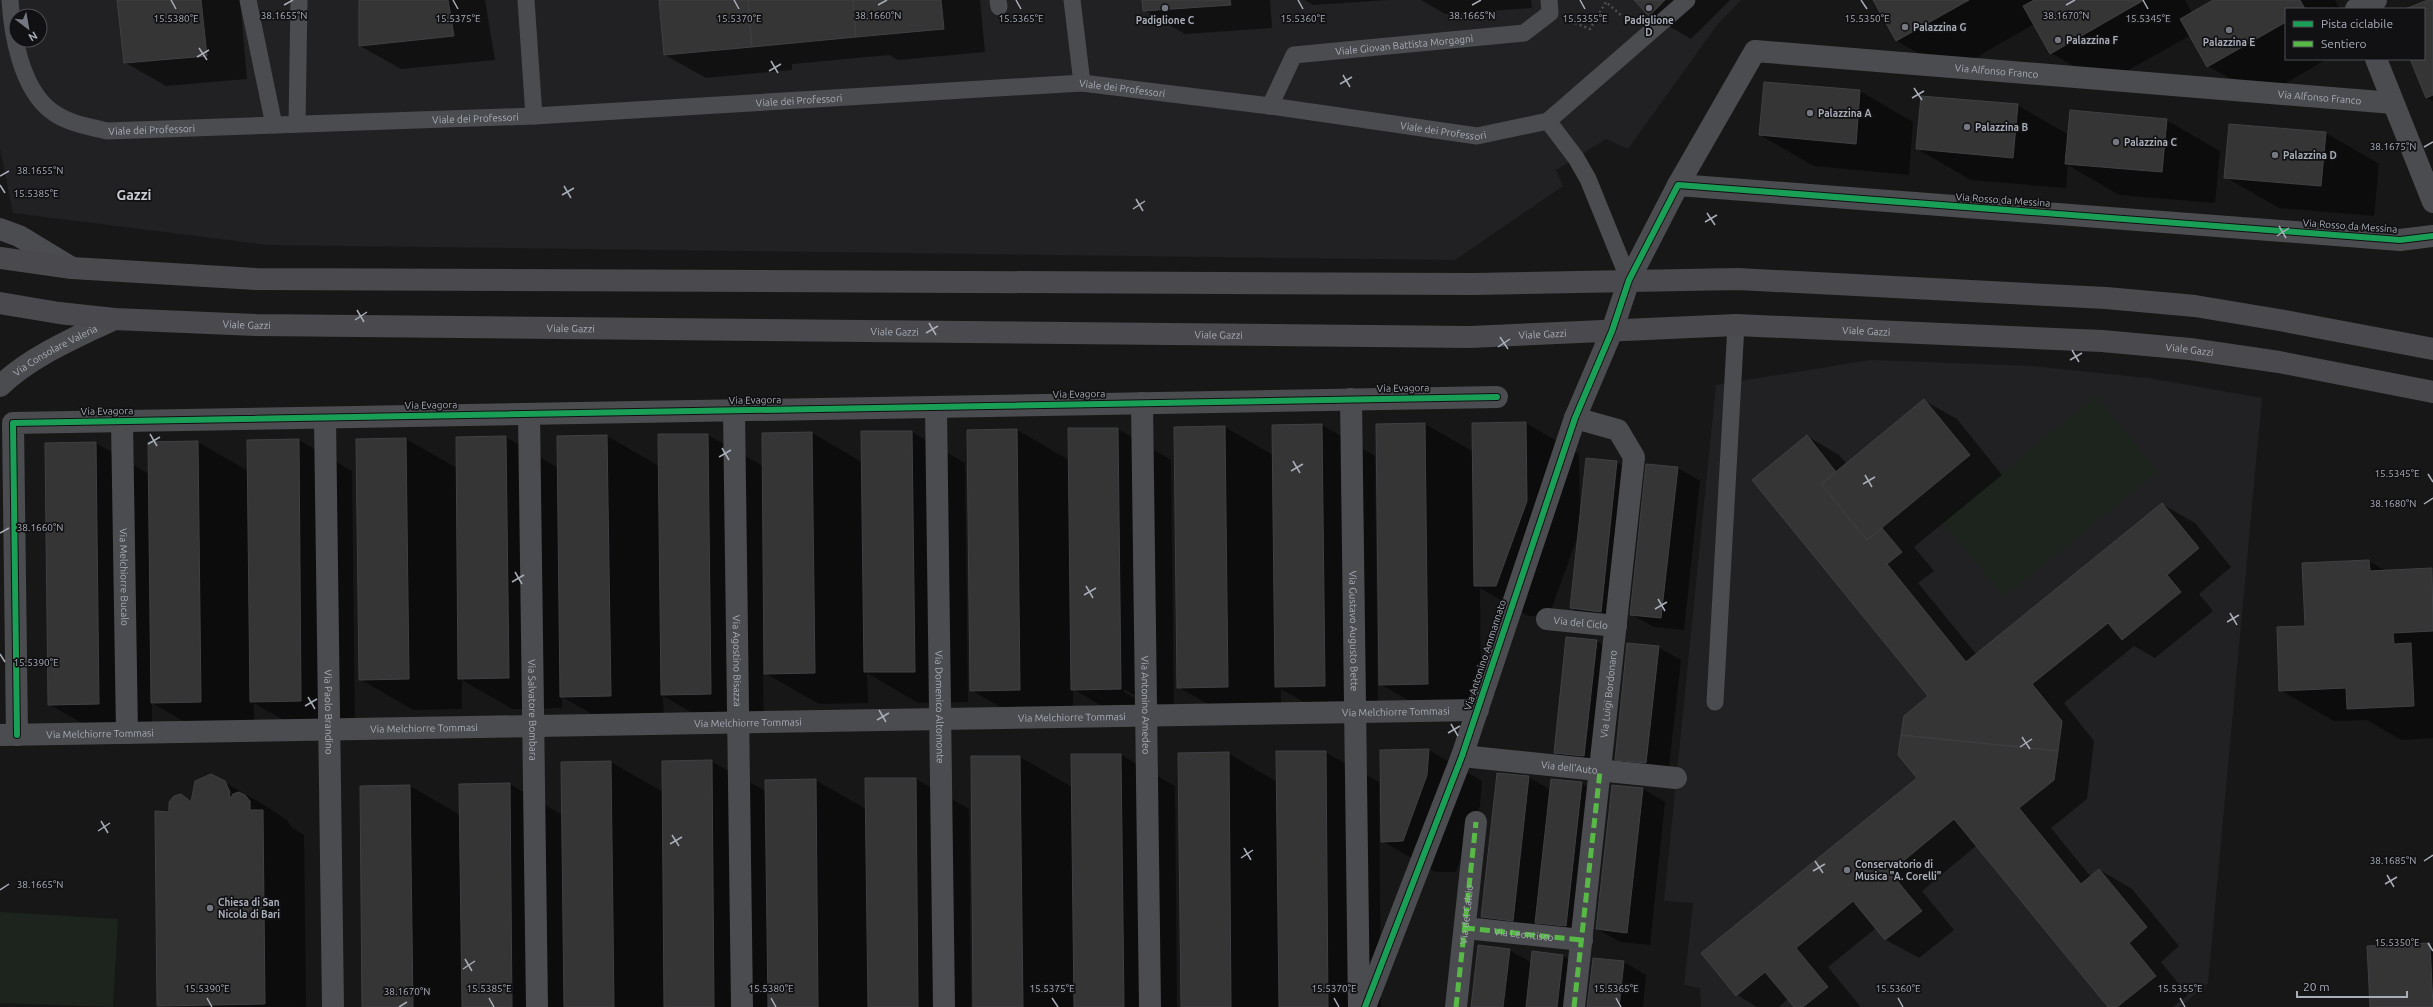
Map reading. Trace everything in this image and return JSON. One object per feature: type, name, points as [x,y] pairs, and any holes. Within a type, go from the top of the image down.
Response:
[{"type":"main road","points":[[0,258],[72,268],[264,279],[1435,284],[1738,279],[2106,298],[2196,306],[2433,349]]},
{"type":"main road","name":"Viale Gazzi","points":[[0,303],[60,313],[114,319],[256,325],[1470,337],[1736,325],[2109,341],[2190,349],[2278,362],[2433,392]]},
{"type":"street","points":[[2358,8],[2376,0]]},
{"type":"street","name":"Via Alfonso Franco","points":[[1678,185],[1755,52],[2393,103]]},
{"type":"street","points":[[2376,60],[2433,202]]},
{"type":"street","points":[[1629,280],[1678,185]]},
{"type":"street","name":"Via Rosso da Messina","points":[[1678,185],[2400,240],[2433,236]]},
{"type":"street","points":[[0,229],[19,236],[72,268]]},
{"type":"street","name":"Via Antonino Ammannato","points":[[1365,1007],[1462,756],[1574,418],[1612,331],[1629,280]]},
{"type":"street","name":"Via Consolare Valeria","points":[[0,386],[25,367],[62,344],[114,319]]},
{"type":"street","name":"Via Evagora","points":[[9,735],[13,423],[1497,397]]},
{"type":"street","name":"Via Gustavo Augusto Bette","points":[[1351,399],[1359,1007]]},
{"type":"street","name":"Via Antonino Amedeo","points":[[1142,403],[1150,1007]]},
{"type":"street","name":"Via Domenico Altomonte","points":[[936,407],[944,1007]]},
{"type":"street","name":"Via Agostino Bisazza","points":[[734,410],[742,1007]]},
{"type":"street","name":"Via Salvatore Bombara","points":[[529,414],[537,1007]]},
{"type":"street","name":"Via Paolo Brandino","points":[[325,418],[333,1007]]},
{"type":"street","name":"Via Luigi Bordonaro","points":[[1574,418],[1618,430],[1634,457],[1574,1007]]},
{"type":"street","name":"Via Melchiorre Bucalo","points":[[122,421],[127,734]]},
{"type":"street","name":"Via del Ciclo","points":[[1547,619],[1616,626]]},
{"type":"street","name":"Via Melchiorre Tommasi","points":[[9,735],[1478,710]]},
{"type":"street","name":"Via dell'Auto","points":[[1462,756],[1676,778]]},
{"type":"street","name":"Via del Calcio","points":[[1456,1007],[1476,822]]},
{"type":"street","name":"Via Leontisco","points":[[1465,928],[1582,940]]},
{"type":"lane","name":"Viale dei Professori","points":[[10,0],[12,32],[33,91],[50,110],[73,123],[107,131],[534,116],[1082,83],[1270,106],[1477,136],[1548,121]]},
{"type":"lane","points":[[248,0],[274,125]]},
{"type":"lane","points":[[297,124],[298,0]]},
{"type":"lane","points":[[526,0],[534,116]]},
{"type":"lane","points":[[1072,0],[1082,83]]},
{"type":"lane","points":[[1629,280],[1588,179],[1576,158],[1548,121],[1687,0]]},
{"type":"lane","name":"Viale Giovan Battista Morgagni","points":[[1270,106],[1294,55],[1524,33],[1550,7]]},
{"type":"lane","points":[[1715,702],[1736,325]]},
{"type":"path","points":[[1550,7],[1590,29],[1606,2],[1645,36]]},
{"type":"shaded area","points":[[0,0],[1741,0],[1717,25],[1628,149],[1606,139],[1556,170],[1563,186],[1455,260],[268,245],[13,213],[0,148]]},
{"type":"shaded area","points":[[1870,360],[2032,366],[2148,378],[2262,398],[2208,983],[2180,1007],[1701,1007],[1700,988],[1684,985],[1693,903],[1664,901],[1716,385]]},
{"type":"shaded area","points":[[2096,396],[2158,472],[2004,597],[1942,521]]},
{"type":"shaded area","points":[[0,912],[118,919],[113,1007],[0,1003]]},
{"type":"building","points":[[117,0],[201,0],[207,56],[124,63]]},
{"type":"building","points":[[359,0],[448,0],[454,36],[359,46]]},
{"type":"building","points":[[659,0],[748,0],[752,47],[664,55]]},
{"type":"building","points":[[748,0],[853,0],[856,37],[752,47]]},
{"type":"building","points":[[853,0],[941,0],[944,29],[856,37]]},
{"type":"building","name":"Padiglione C","points":[[1142,0],[1230,0],[1231,5],[1143,11]]},
{"type":"building","name":"Padiglione D","points":[[1634,0],[1665,0],[1649,16]]},
{"type":"building","name":"Palazzina G","points":[[1873,0],[1969,0],[1896,41]]},
{"type":"building","name":"Palazzina F","points":[[2034,0],[2144,0],[2050,54],[2023,6]]},
{"type":"building","name":"Palazzina E","points":[[2213,0],[2300,0],[2304,8],[2285,8],[2285,23],[2207,67],[2180,19]]},
{"type":"building","points":[[2428,0],[2433,0],[2433,95],[2426,98],[2410,60],[2425,60],[2425,8],[2408,8]]},
{"type":"building","name":"Palazzina A","points":[[1764,82],[1860,90],[1856,144],[1759,135]]},
{"type":"building","name":"Palazzina B","points":[[1921,96],[2018,104],[2013,158],[1916,149]]},
{"type":"building","name":"Palazzina C","points":[[2070,110],[2167,119],[2162,172],[2065,164]]},
{"type":"building","name":"Palazzina D","points":[[2229,124],[2326,132],[2321,186],[2224,178]]},
{"type":"building","points":[[1924,399],[1970,455],[1867,540],[1821,484]]},
{"type":"building","points":[[1526,422],[1527,501],[1496,586],[1474,586],[1472,423]]},
{"type":"building","points":[[1425,423],[1428,684],[1379,685],[1376,424]]},
{"type":"building","points":[[1322,424],[1325,686],[1275,687],[1272,425]]},
{"type":"building","points":[[1225,426],[1228,687],[1177,688],[1174,427]]},
{"type":"building","points":[[1068,428],[1118,428],[1121,689],[1071,690]]},
{"type":"building","points":[[1017,429],[1020,690],[970,691],[967,430]]},
{"type":"building","points":[[861,431],[912,431],[915,672],[864,672]]},
{"type":"building","points":[[812,432],[815,673],[764,674],[762,433]]},
{"type":"building","points":[[658,434],[708,434],[711,694],[661,695]]},
{"type":"building","points":[[607,435],[611,696],[560,697],[557,436]]},
{"type":"building","points":[[1807,435],[1836,472],[1821,484],[1867,540],[1882,528],[1902,552],[1887,564],[1966,662],[2162,503],[2199,548],[2167,575],[2181,592],[2122,640],[2108,623],[2032,684],[2062,721],[2058,751],[1901,735],[1904,716],[1928,696],[1752,480]]},
{"type":"building","points":[[506,436],[509,678],[458,679],[456,437]]},
{"type":"building","points":[[406,438],[409,679],[359,680],[356,439]]},
{"type":"building","points":[[299,439],[301,701],[250,702],[247,440]]},
{"type":"building","points":[[198,441],[201,702],[151,703],[148,442]]},
{"type":"building","points":[[96,442],[99,704],[48,705],[45,443]]},
{"type":"building","points":[[1586,458],[1617,461],[1601,612],[1570,608]]},
{"type":"building","points":[[1646,464],[1678,467],[1661,618],[1630,615]]},
{"type":"building","points":[[2369,560],[2370,571],[2432,568],[2433,631],[2393,633],[2394,644],[2411,643],[2414,706],[2347,709],[2346,688],[2279,691],[2277,627],[2305,626],[2302,563]]},
{"type":"building","points":[[1566,637],[1597,640],[1584,756],[1554,753]]},
{"type":"building","points":[[1627,643],[1659,646],[1646,763],[1615,760]]},
{"type":"building","name":"Conservatorio di Musica \"A. Corelli\"","points":[[1901,735],[2058,751],[2054,780],[2019,808],[2081,884],[2099,869],[2147,927],[2129,943],[2156,976],[2117,1007],[2108,1007],[1954,819],[1890,872],[1922,911],[1885,940],[1853,901],[1796,948],[1828,987],[1803,1007],[1794,1007],[1765,972],[1736,996],[1701,953],[1917,778],[1898,755]]},
{"type":"building","points":[[1429,749],[1427,775],[1403,841],[1381,842],[1380,750]]},
{"type":"building","points":[[1276,751],[1326,751],[1328,1007],[1279,1007]]},
{"type":"building","points":[[1229,752],[1231,1007],[1181,1007],[1178,753]]},
{"type":"building","points":[[1071,754],[1121,754],[1124,1007],[1074,1007]]},
{"type":"building","points":[[971,756],[1020,756],[1023,1007],[973,1007]]},
{"type":"building","points":[[712,760],[714,1007],[664,1007],[662,761]]},
{"type":"building","points":[[611,761],[614,1007],[564,1007],[561,762]]},
{"type":"building","points":[[1497,773],[1529,776],[1513,921],[1481,917]]},
{"type":"building","name":"Chiesa di San Nicola di Bari","points":[[211,774],[225,781],[230,792],[229,799],[233,794],[239,792],[245,795],[250,801],[250,810],[263,810],[265,1004],[157,1006],[155,811],[169,812],[169,802],[174,796],[181,794],[191,802],[195,781]]},
{"type":"building","points":[[865,778],[916,778],[918,1007],[868,1007]]},
{"type":"building","points":[[816,779],[818,1007],[768,1007],[765,780]]},
{"type":"building","points":[[1551,779],[1582,782],[1566,926],[1535,923]]},
{"type":"building","points":[[510,783],[512,1007],[462,1007],[459,784]]},
{"type":"building","points":[[410,785],[413,1007],[362,1007],[360,786]]},
{"type":"building","points":[[1612,785],[1643,788],[1627,933],[1596,929]]},
{"type":"building","points":[[2430,943],[2433,1007],[2370,1007],[2367,946]]},
{"type":"building","points":[[1478,945],[1510,949],[1503,1007],[1471,1007]]},
{"type":"building","points":[[1532,951],[1563,955],[1557,1007],[1526,1007]]},
{"type":"building","points":[[1593,958],[1624,961],[1619,1007],[1587,1007]]},
{"type":"marked path","points":[[1574,1007],[1600,771]]},
{"type":"marked path","points":[[1456,1007],[1476,822]]},
{"type":"marked path","points":[[1465,928],[1582,940]]},
{"type":"cycle path","points":[[1365,1007],[1462,756],[1575,418],[1612,331],[1629,280],[1678,185],[2400,240],[2433,236]]},
{"type":"cycle path","points":[[17,735],[13,423],[1497,397]]},
{"type":"place","name":"Padiglione C","points":[[1165,8]]},
{"type":"place","name":"Padiglione D","points":[[1649,8]]},
{"type":"place","name":"Palazzina G","points":[[1905,27]]},
{"type":"place","name":"Palazzina E","points":[[2229,30]]},
{"type":"place","name":"Palazzina F","points":[[2058,40]]},
{"type":"place","name":"Palazzina A","points":[[1810,113]]},
{"type":"place","name":"Palazzina B","points":[[1967,127]]},
{"type":"place","name":"Palazzina C","points":[[2116,142]]},
{"type":"place","name":"Palazzina D","points":[[2275,155]]},
{"type":"place","name":"Conservatorio di Musica \"A. Corelli\"","points":[[1847,870]]},
{"type":"place","name":"Chiesa di San Nicola di Bari","points":[[210,908]]},
{"type":"district","name":"Gazzi","points":[[134,195]]}]
